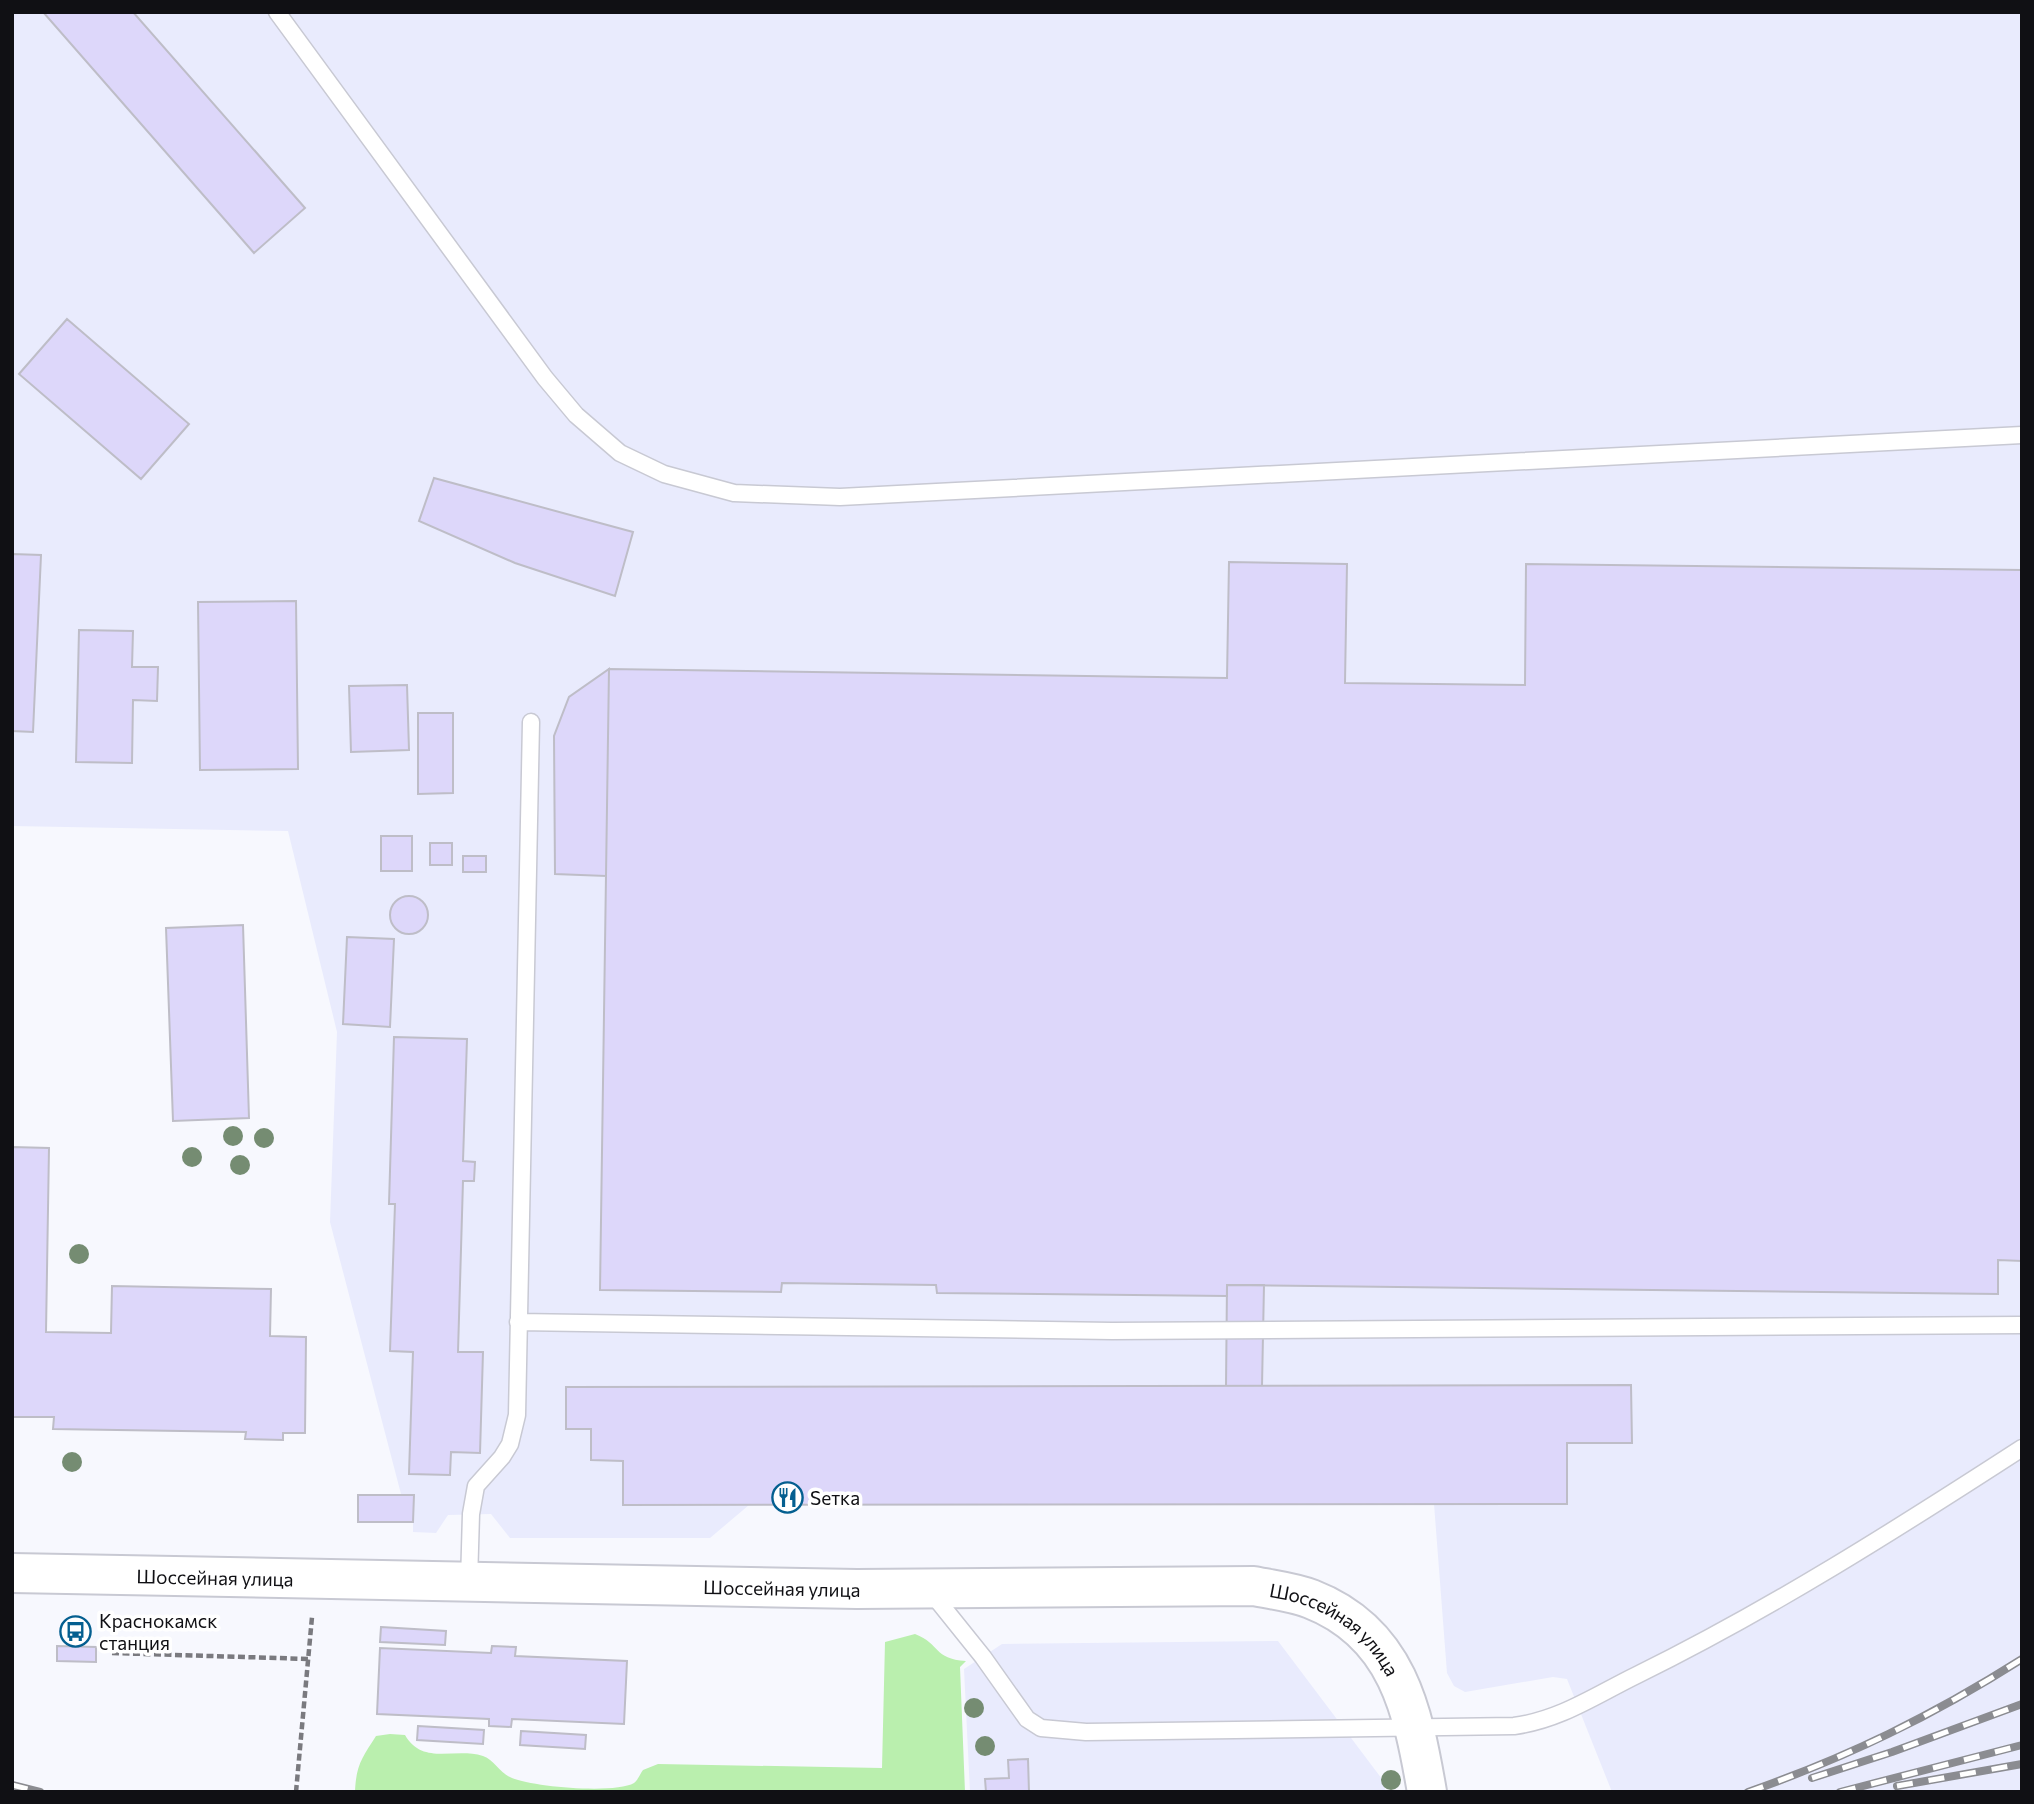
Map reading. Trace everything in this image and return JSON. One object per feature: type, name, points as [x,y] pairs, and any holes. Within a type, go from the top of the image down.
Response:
[{"type":"street","name":"Шоссейная улица","points":[[12,1573],[929,1589],[1254,1586],[1288,1592],[1334,1609],[1370,1637],[1394,1671],[1416,1727],[1427,1792]]},
{"type":"lane","points":[[277,12],[545,378],[576,415],[620,453],[664,474],[734,492],[840,497],[2022,435]]},
{"type":"lane","points":[[469,1582],[471,1514],[476,1486],[510,1444],[517,1415],[531,722]]},
{"type":"lane","points":[[517,1322],[1112,1331],[2022,1325]]},
{"type":"lane","points":[[929,1589],[983,1657],[1018,1709],[1041,1728],[1086,1732],[1514,1726],[1535,1723],[1578,1706],[1829,1572],[2022,1448]]},
{"type":"path","points":[[296,1792],[316,1578]]},
{"type":"path","points":[[112,1653],[309,1659]]},
{"type":"shaded area","points":[[12,12],[2022,12],[2022,1792],[1612,1792],[1567,1679],[1553,1677],[1465,1692],[1454,1686],[1447,1673],[1434,1504],[749,1505],[710,1538],[510,1538],[491,1514],[448,1515],[436,1533],[413,1532],[413,1522],[358,1522],[358,1495],[401,1494],[330,1222],[337,1032],[288,831],[12,826]]},
{"type":"shaded area","points":[[1278,1641],[1382,1779],[1386,1792],[970,1792],[964,1669],[1002,1644]]},
{"type":"green space","points":[[915,1634],[942,1654],[955,1660],[966,1661],[960,1667],[965,1792],[355,1792],[358,1768],[367,1750],[376,1736],[390,1734],[405,1735],[412,1744],[430,1753],[483,1756],[508,1776],[522,1781],[574,1788],[624,1786],[634,1783],[643,1770],[658,1764],[882,1768],[885,1642]]},
{"type":"building","points":[[43,12],[133,12],[305,208],[254,253]]},
{"type":"building","points":[[67,319],[189,424],[141,479],[19,374]]},
{"type":"building","points":[[434,478],[633,532],[615,596],[515,563],[419,521]]},
{"type":"building","points":[[12,554],[41,555],[33,732],[12,731]]},
{"type":"building","points":[[1229,562],[1347,564],[1345,683],[1525,685],[1526,564],[2022,570],[2022,1261],[1998,1260],[1998,1294],[1227,1285],[1227,1296],[937,1293],[936,1285],[782,1283],[781,1292],[600,1290],[609,669],[1227,678]]},
{"type":"building","points":[[296,601],[298,769],[200,770],[198,602]]},
{"type":"building","points":[[79,630],[133,631],[132,667],[158,667],[157,701],[133,700],[132,763],[76,762]]},
{"type":"building","points":[[609,669],[606,876],[555,874],[554,736],[569,697]]},
{"type":"building","points":[[407,685],[409,750],[351,752],[349,686]]},
{"type":"building","points":[[418,713],[453,713],[453,793],[418,794]]},
{"type":"building","points":[[381,836],[412,836],[412,871],[381,871]]},
{"type":"building","points":[[430,843],[452,843],[452,865],[430,865]]},
{"type":"building","points":[[463,856],[486,856],[486,872],[463,872]]},
{"type":"building","points":[[409,896],[423,901],[428,915],[423,929],[409,934],[395,929],[390,915],[395,901]]},
{"type":"building","points":[[243,925],[249,1118],[173,1121],[166,928]]},
{"type":"building","points":[[347,937],[394,939],[390,1027],[343,1024]]},
{"type":"building","points":[[394,1037],[467,1039],[463,1161],[475,1162],[474,1181],[463,1181],[458,1352],[483,1352],[480,1453],[451,1452],[450,1475],[409,1474],[413,1352],[390,1351],[395,1204],[389,1204]]},
{"type":"building","points":[[12,1147],[49,1148],[46,1332],[111,1333],[112,1286],[271,1289],[270,1336],[306,1337],[305,1433],[283,1433],[283,1440],[245,1439],[246,1432],[53,1429],[54,1417],[12,1417]]},
{"type":"building","points":[[1227,1285],[1264,1285],[1262,1386],[1226,1386]]},
{"type":"building","points":[[1631,1385],[1632,1443],[1567,1443],[1567,1504],[623,1505],[623,1461],[591,1460],[591,1429],[566,1429],[566,1387]]},
{"type":"building","points":[[358,1495],[414,1495],[413,1522],[358,1522]]},
{"type":"building","points":[[381,1627],[446,1631],[445,1645],[380,1642]]},
{"type":"building","points":[[57,1646],[96,1647],[96,1662],[57,1661]]},
{"type":"building","points":[[492,1646],[516,1647],[515,1656],[627,1661],[624,1724],[512,1719],[511,1727],[489,1726],[489,1719],[377,1714],[380,1648],[491,1653]]},
{"type":"building","points":[[418,1726],[484,1730],[483,1744],[417,1740]]},
{"type":"building","points":[[521,1731],[586,1735],[585,1749],[520,1745]]},
{"type":"building","points":[[1028,1759],[1029,1792],[986,1792],[985,1779],[1009,1778],[1008,1760]]},
{"type":"railway","points":[[1748,1792],[1889,1734],[2022,1659]]},
{"type":"railway","points":[[1812,1778],[2022,1704]]},
{"type":"railway","points":[[1840,1792],[2022,1745]]},
{"type":"railway","points":[[1897,1786],[2022,1764]]},
{"type":"railway","points":[[12,1785],[40,1792]]},
{"type":"place","name":"Sетка","points":[[787,1497]]},
{"type":"place","name":"Краснокамск станция","points":[[76,1631]]}]
